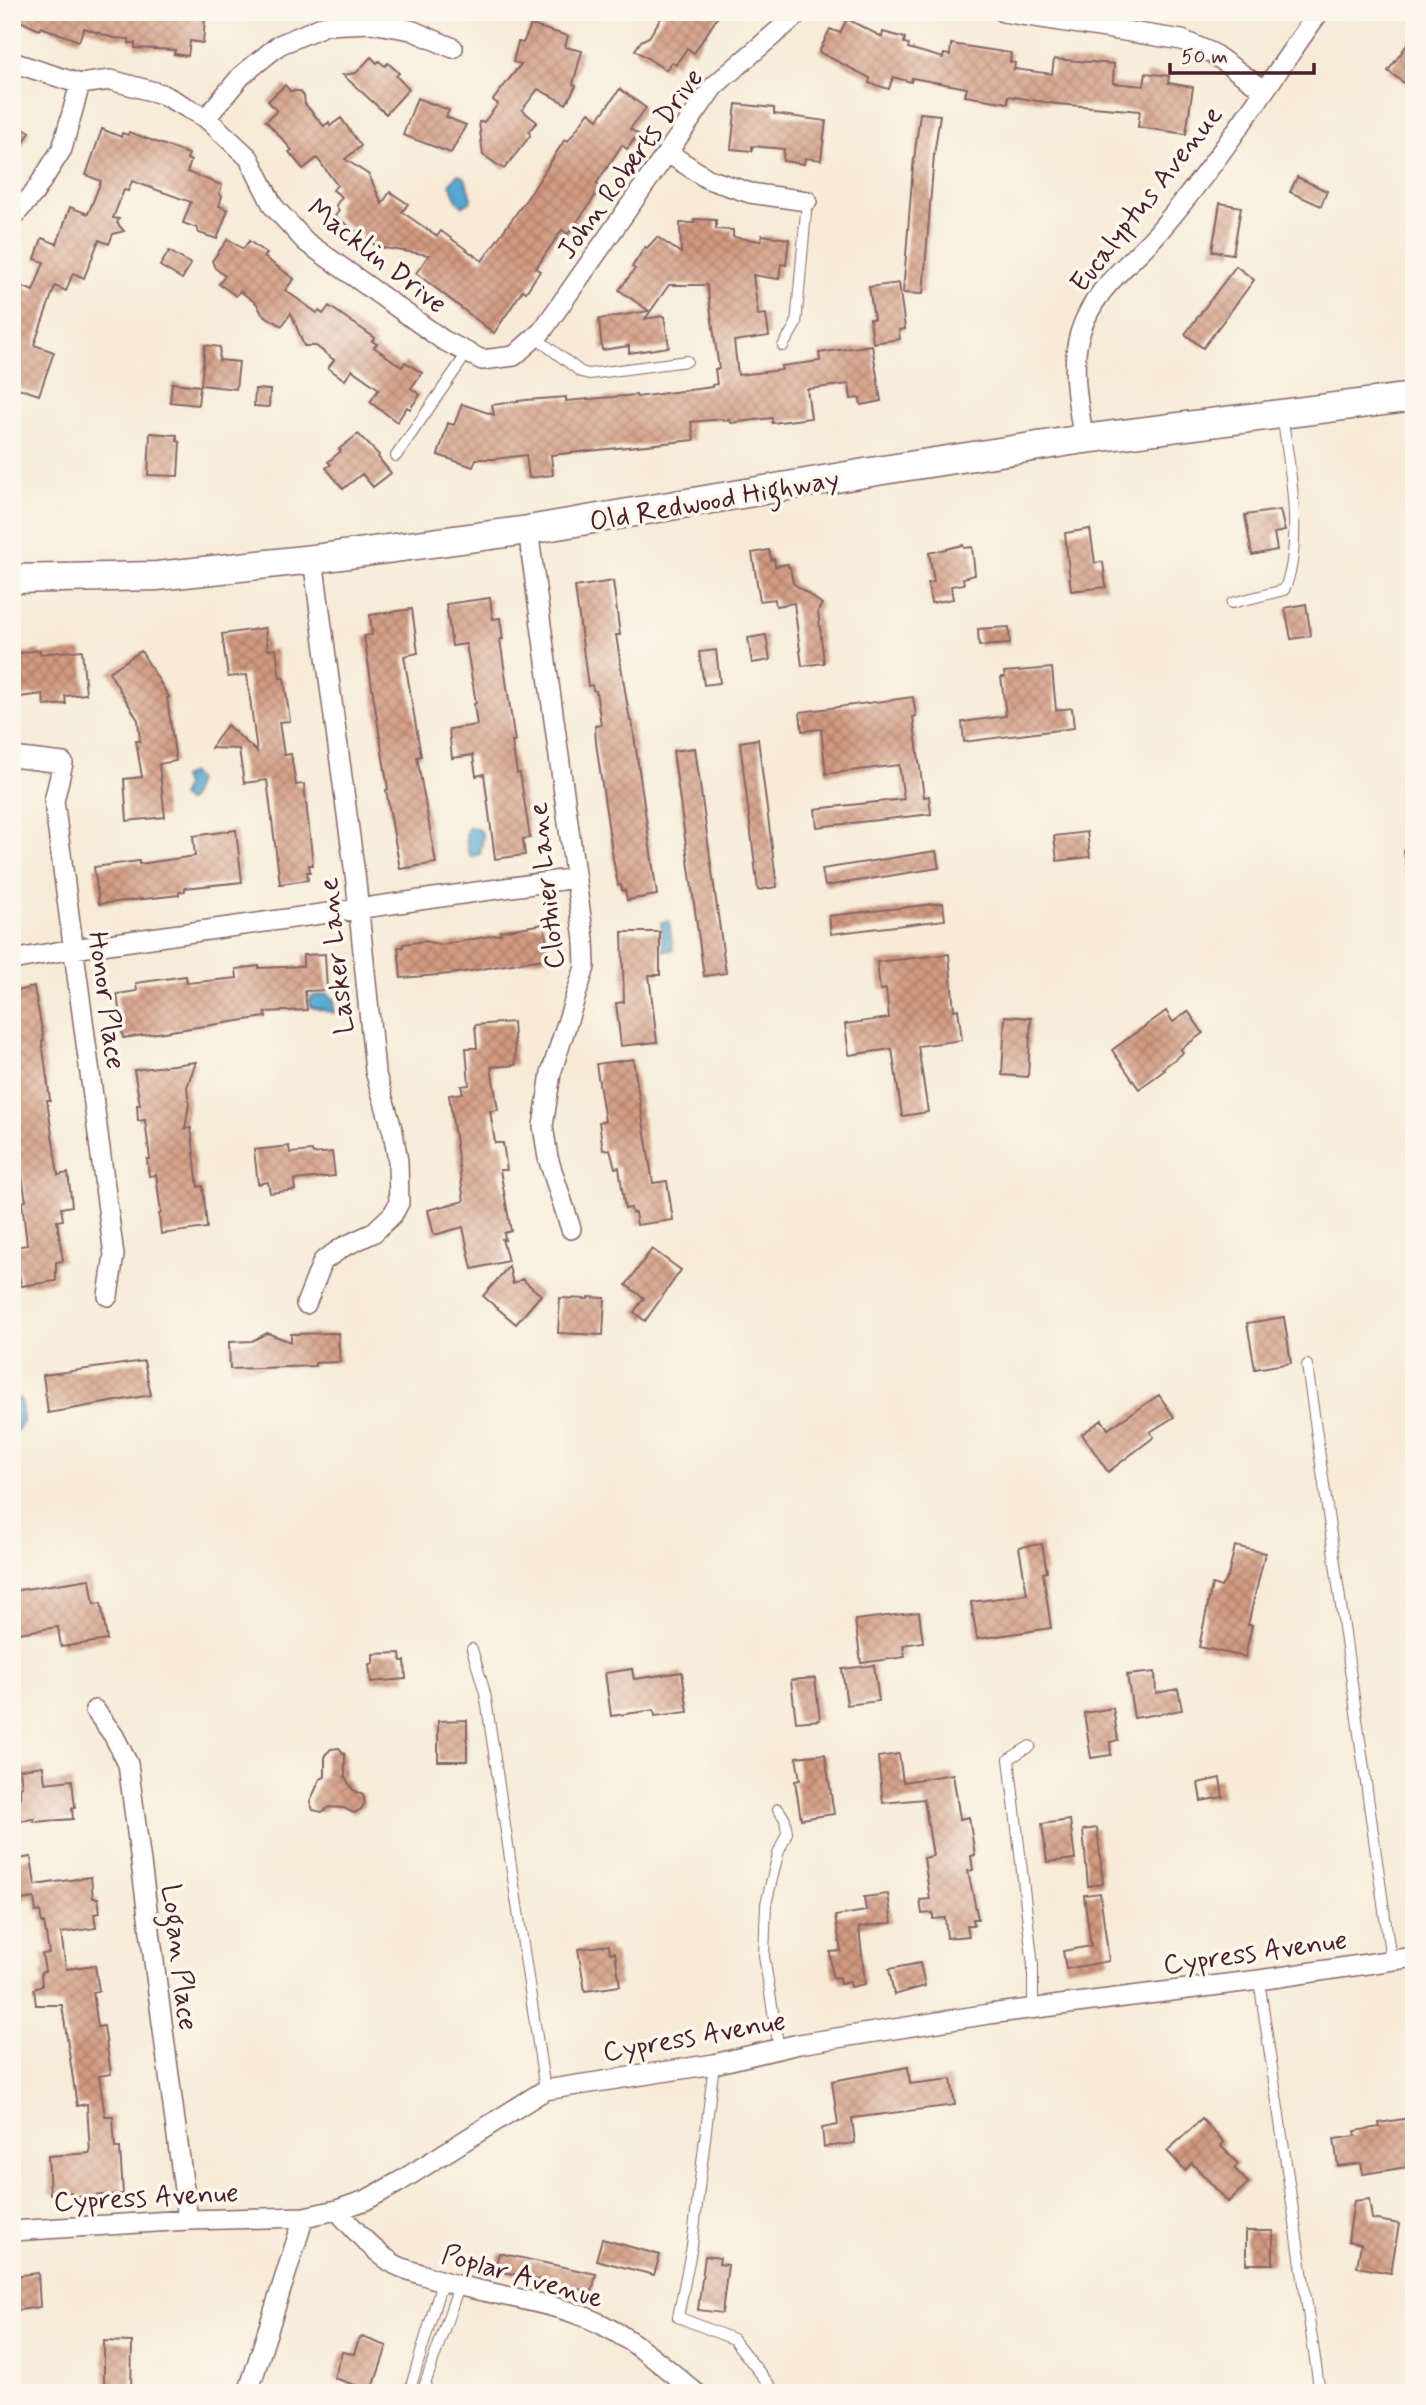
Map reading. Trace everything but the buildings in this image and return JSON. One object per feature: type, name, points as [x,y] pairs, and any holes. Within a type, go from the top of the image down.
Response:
[{"type":"main road","name":"Old Redwood Highway","points":[[12,579],[157,576],[313,559],[528,530],[1084,439],[1414,397]]},
{"type":"street","name":"John Roberts Drive","points":[[514,356],[542,331],[714,86],[800,12]]},
{"type":"street","points":[[1003,12],[1068,17],[1182,40],[1212,53],[1264,90]]},
{"type":"street","name":"Eucalyptus Avenue","points":[[1084,439],[1075,370],[1080,333],[1094,302],[1117,271],[1160,230],[1199,180],[1319,12]]},
{"type":"street","points":[[206,118],[241,76],[279,45],[326,24],[371,23],[411,30],[453,48]]},
{"type":"street","name":"Macklin Drive","points":[[12,62],[80,84],[111,80],[162,94],[206,118],[248,158],[273,206],[306,242],[443,340],[482,360],[514,356]]},
{"type":"street","points":[[12,218],[34,193],[62,149],[80,84]]},
{"type":"street","points":[[668,153],[708,179],[750,193],[807,201]]},
{"type":"street","name":"Clothier Lane","points":[[528,530],[584,939],[585,967],[551,1073],[544,1126],[548,1158],[571,1228]]},
{"type":"street","name":"Lasker Lane","points":[[306,1304],[323,1261],[343,1247],[373,1233],[393,1214],[399,1203],[398,1161],[393,1132],[375,1071],[359,910],[313,559]]},
{"type":"street","name":"Honor Place","points":[[12,757],[63,763],[54,801],[114,1255],[108,1296]]},
{"type":"street","points":[[12,960],[73,949],[576,878]]},
{"type":"street","name":"Logan Place","points":[[95,1710],[114,1735],[128,1764],[188,2220]]},
{"type":"street","name":"Cypress Avenue","points":[[12,2231],[188,2220],[304,2217],[366,2200],[545,2090],[714,2064],[779,2049],[1033,2009],[1414,1957]]},
{"type":"street","name":"Poplar Avenue","points":[[337,2210],[359,2235],[393,2264],[451,2284],[571,2312],[598,2323],[635,2344],[696,2393]]},
{"type":"street","points":[[248,2393],[304,2217]]},
{"type":"lane","points":[[783,346],[796,324],[807,201]]},
{"type":"lane","points":[[535,337],[589,374],[687,361]]},
{"type":"lane","points":[[396,456],[468,352]]},
{"type":"lane","points":[[1232,603],[1284,590],[1292,573],[1295,539],[1282,414]]},
{"type":"lane","points":[[1414,832],[1409,852],[1414,880]]},
{"type":"lane","points":[[1307,1366],[1391,1960]]},
{"type":"lane","points":[[472,1649],[485,1693],[545,2090]]},
{"type":"lane","points":[[1030,1746],[1009,1759],[1033,1966],[1033,2009]]},
{"type":"lane","points":[[778,1809],[785,1819],[787,1833],[778,1854],[766,1904],[764,1956],[779,2049]]},
{"type":"lane","points":[[1259,1980],[1320,2393]]},
{"type":"lane","points":[[714,2064],[692,2246],[678,2317],[733,2340],[776,2393]]},
{"type":"lane","points":[[409,2393],[451,2284]]},
{"type":"lane","points":[[422,2393],[451,2284]]},
{"type":"water","points":[[458,174],[465,178],[471,198],[470,202],[463,206],[457,201],[450,183]]},
{"type":"water","points":[[191,773],[197,781],[191,798],[186,802],[181,797],[185,786],[182,778]]},
{"type":"water","points":[[468,828],[481,831],[483,836],[480,854],[472,857],[468,852],[466,839]]},
{"type":"water","points":[[669,921],[673,950],[664,951],[661,922]]},
{"type":"water","points":[[328,994],[334,999],[334,1013],[311,1007],[309,1001],[313,996]]},
{"type":"water","points":[[14,1395],[21,1401],[23,1422],[18,1430],[12,1430]]}]
